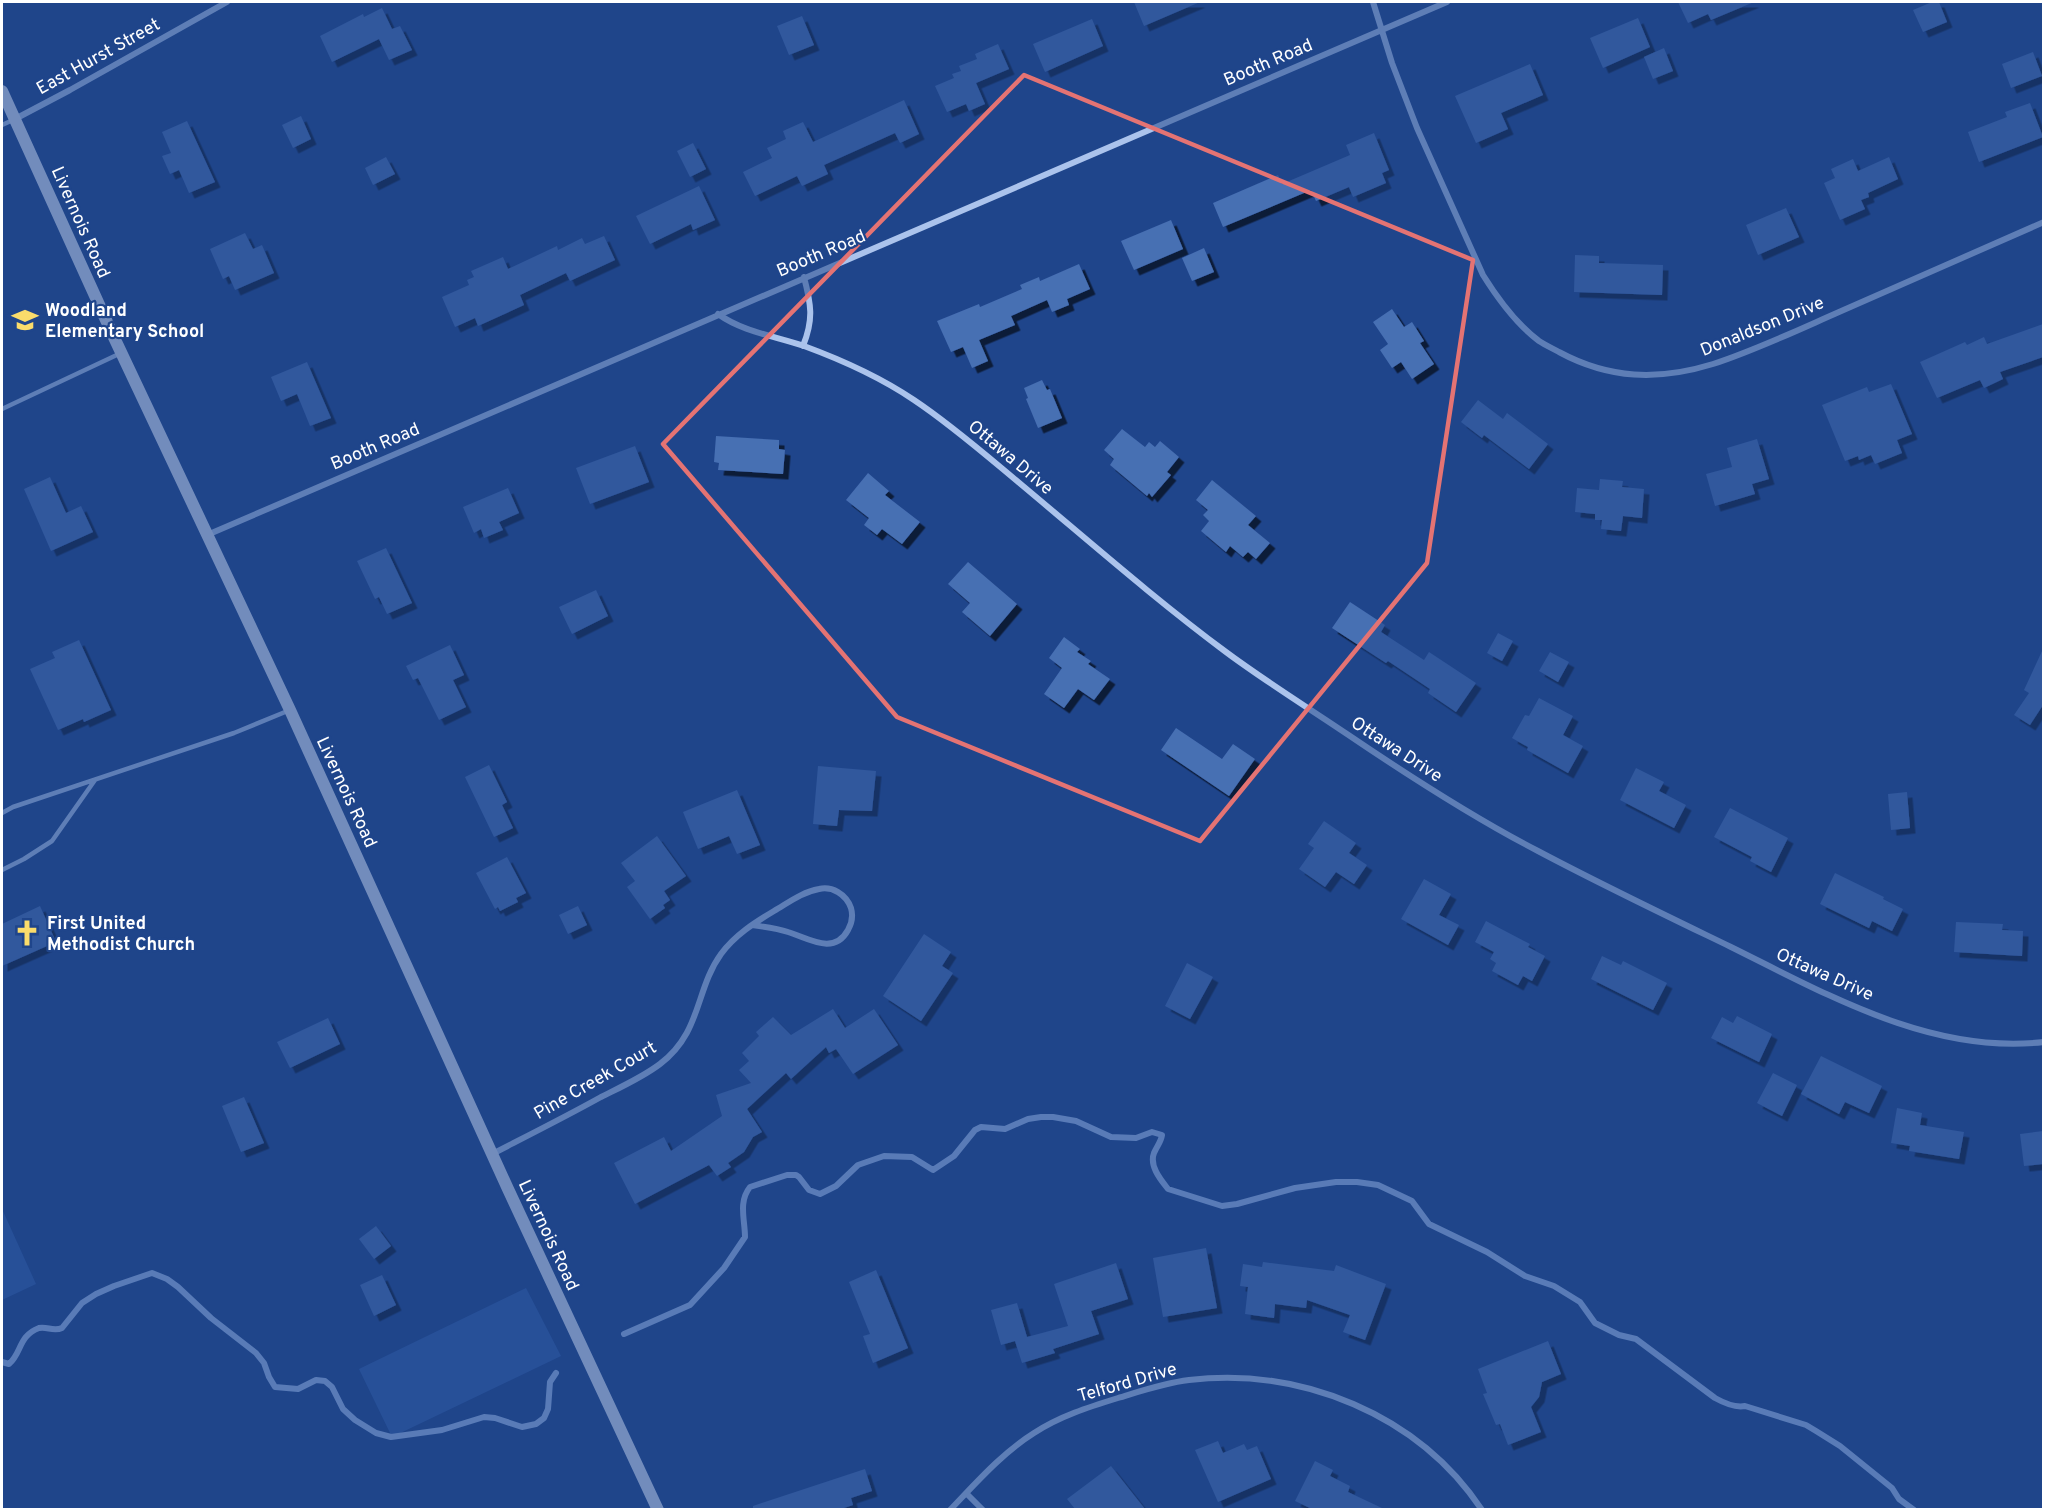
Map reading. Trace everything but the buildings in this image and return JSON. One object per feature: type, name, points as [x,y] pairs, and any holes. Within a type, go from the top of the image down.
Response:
[{"type":"street","name":"East Hurst Street","points":[[15,119],[227,2]]},
{"type":"street","name":"Donaldson Drive","points":[[1373,2],[1392,63],[1437,176],[1492,290],[1517,320],[1539,341],[1576,361],[1604,371],[1627,375],[1657,375],[1713,364],[1797,330],[2043,222]]},
{"type":"street","name":"Booth Road","points":[[207,535],[1447,2]]},
{"type":"street","name":"Livernois Road","points":[[2,91],[121,353],[290,710],[492,1154],[658,1509]]},
{"type":"street","points":[[803,346],[812,319],[804,277]]},
{"type":"street","name":"Ottawa Drive","points":[[718,314],[738,326],[803,346],[844,362],[873,376],[931,412],[1178,616],[1231,656],[1380,756],[1536,850],[1854,1006],[1931,1033],[1969,1042],[2003,1044],[2043,1042]]},
{"type":"street","name":"Pine Creek Court","points":[[492,1154],[660,1064],[690,1029],[713,968],[721,954],[737,936],[752,925],[800,896],[822,888],[840,893],[848,901],[852,917],[844,936],[825,945],[778,929],[752,925]]},
{"type":"street","name":"Telford Drive","points":[[950,1509],[1007,1453],[1033,1433],[1058,1419],[1167,1384],[1204,1379],[1237,1378],[1288,1382],[1344,1399],[1364,1408],[1400,1428],[1425,1447],[1458,1479],[1482,1509]]},
{"type":"street","points":[[966,1493],[983,1509]]},
{"type":"lane","points":[[2,125],[15,119]]},
{"type":"lane","points":[[2,409],[121,353]]},
{"type":"lane","points":[[2,813],[13,807],[234,733],[290,710]]},
{"type":"lane","points":[[2,870],[52,841],[95,780]]},
{"type":"lane","points":[[2,808],[13,807]]},
{"type":"highlighted area","points":[[1024,75],[1473,260],[1427,563],[1200,841],[897,717],[663,444]]},
{"type":"shaded area","points":[[2,1209],[36,1284],[2,1300]]},
{"type":"shaded area","points":[[526,1288],[561,1356],[392,1437],[359,1369]]},
{"type":"waterway","points":[[624,1334],[690,1305],[724,1268],[745,1237],[743,1205],[750,1187],[787,1175],[796,1175],[809,1190],[820,1194],[836,1186],[858,1165],[884,1156],[912,1157],[933,1170],[954,1156],[975,1130],[981,1127],[1005,1129],[1028,1119],[1053,1117],[1076,1121],[1111,1137],[1136,1138],[1152,1132],[1162,1135],[1154,1153],[1153,1163],[1168,1189],[1222,1206],[1295,1188],[1336,1182],[1378,1185],[1412,1201],[1429,1224],[1487,1252],[1525,1276],[1554,1286],[1580,1302],[1595,1323],[1619,1335],[1636,1339],[1715,1398],[1730,1405],[1745,1406],[1806,1425],[1816,1431],[1840,1446],[1892,1488],[1899,1499],[1914,1510]]},
{"type":"waterway","points":[[2,1362],[9,1364],[13,1360],[27,1335],[32,1331],[39,1328],[62,1328],[82,1303],[96,1294],[152,1273],[167,1279],[178,1287],[211,1318],[256,1353],[264,1363],[275,1387],[298,1389],[316,1380],[325,1381],[332,1387],[343,1409],[355,1420],[376,1433],[391,1437],[442,1430],[484,1417],[495,1418],[522,1427],[536,1424],[544,1418],[548,1409],[550,1382],[556,1373]]},
{"type":"place","name":"Woodland Elementary School","points":[[25,320]]},
{"type":"place","name":"First United Methodist Church","points":[[27,933]]}]
